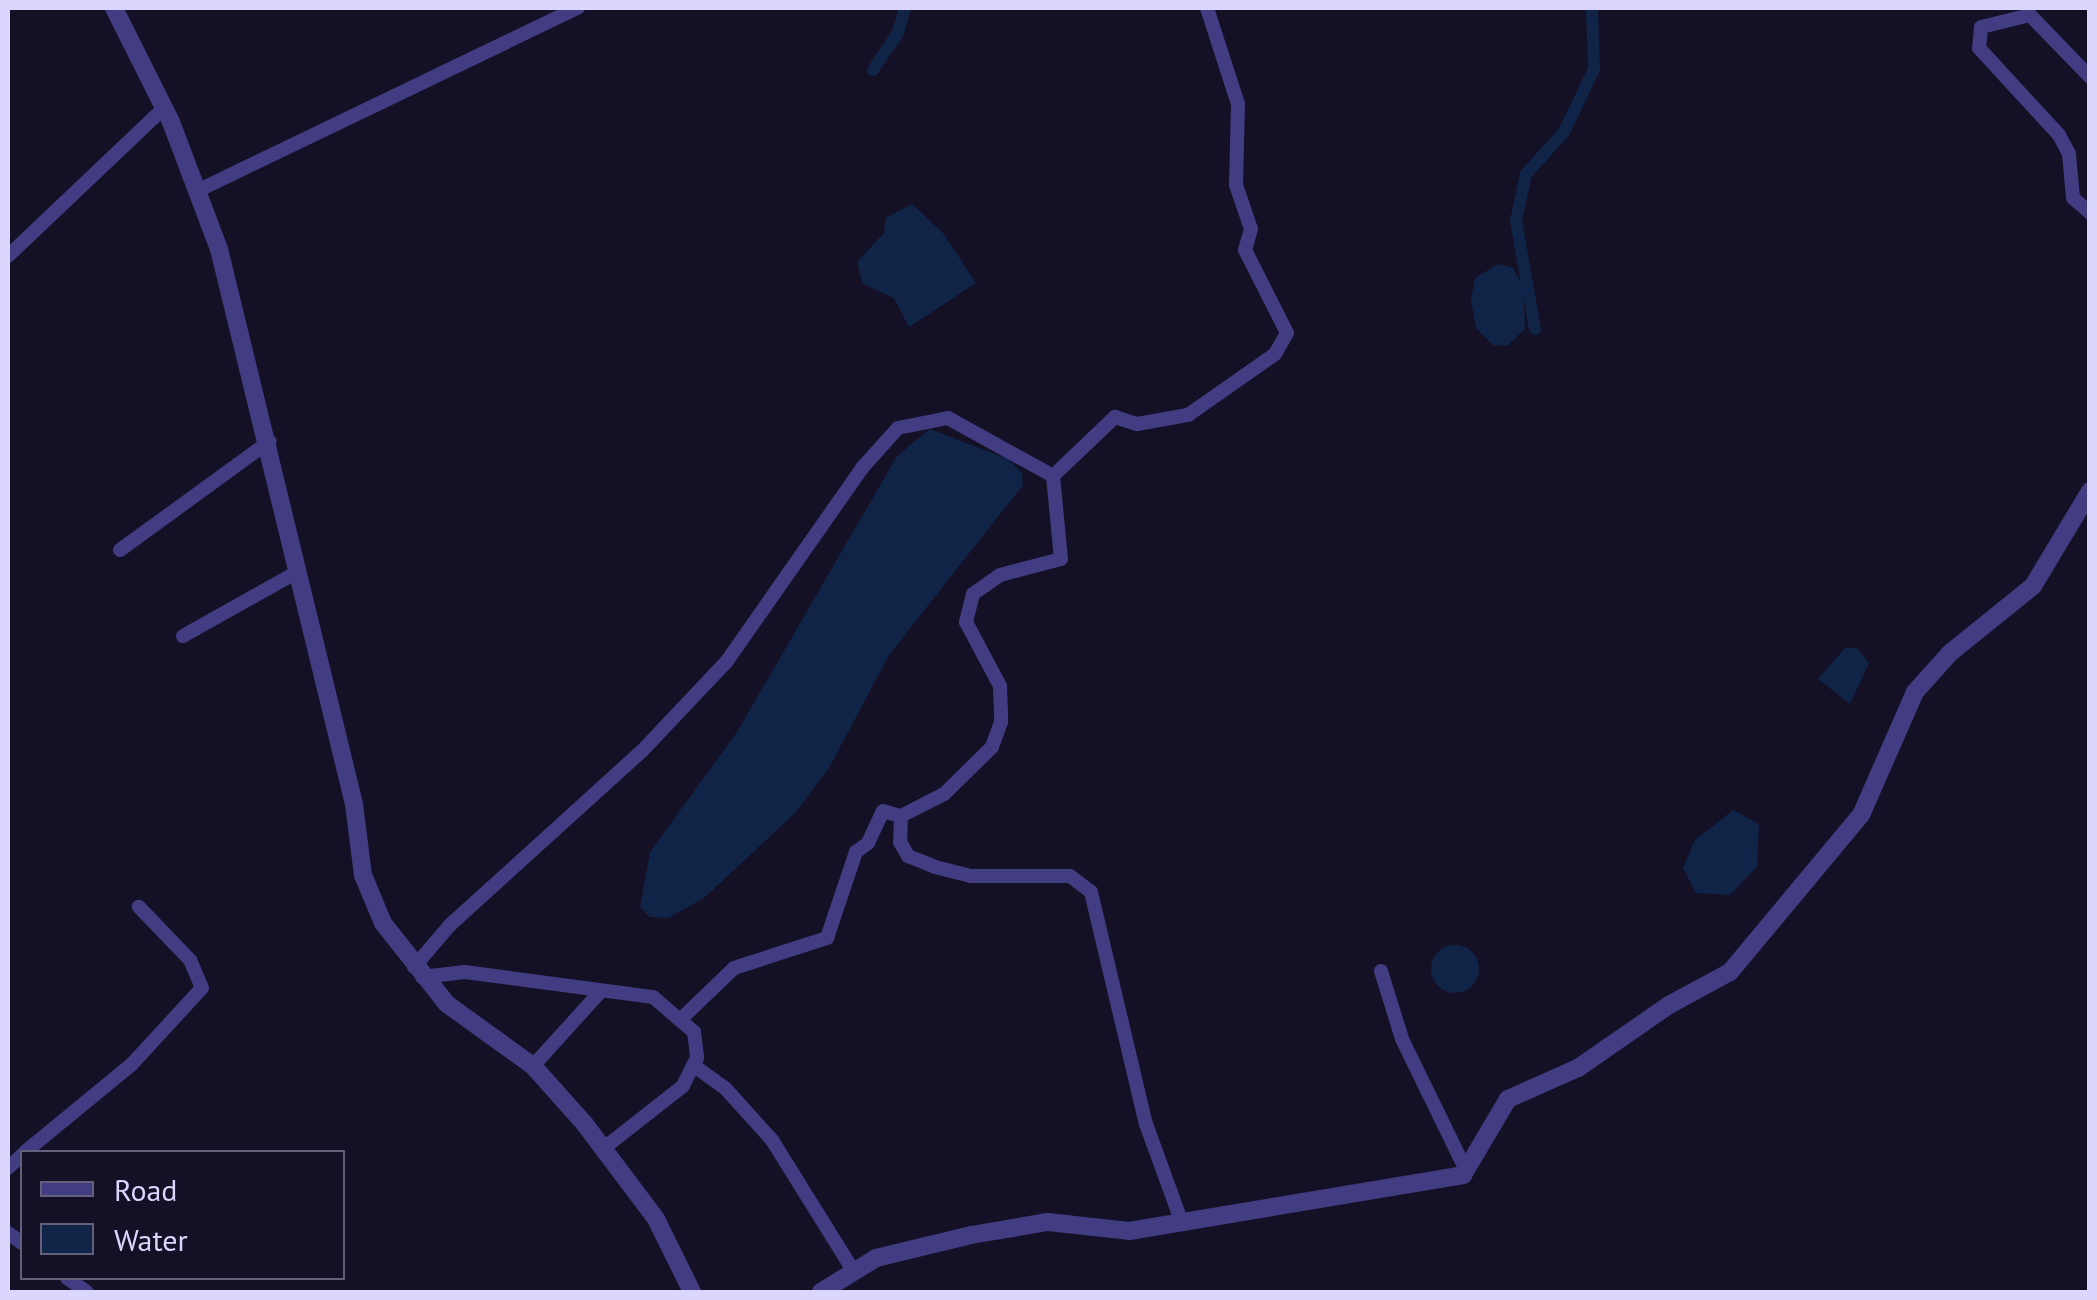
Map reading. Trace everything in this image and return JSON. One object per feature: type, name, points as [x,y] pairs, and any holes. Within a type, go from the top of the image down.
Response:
[{"type":"street","points":[[114,8],[164,108],[219,249],[270,442],[297,572],[354,804],[364,875],[383,923],[447,1004],[533,1066],[604,1148],[656,1219],[692,1292]]},
{"type":"street","points":[[196,191],[578,8]]},
{"type":"street","points":[[1052,476],[1115,417],[1137,424],[1188,415],[1275,354],[1287,333],[1245,250],[1252,229],[1236,185],[1238,104],[1207,8]]},
{"type":"street","points":[[2090,77],[2030,15],[1981,27],[1979,48],[2059,135],[2069,154],[2073,198],[2090,213]]},
{"type":"street","points":[[8,256],[164,108]]},
{"type":"street","points":[[418,972],[450,925],[642,750],[726,661],[862,468],[898,428],[948,418],[1052,476]]},
{"type":"street","points":[[120,550],[270,442]]},
{"type":"street","points":[[680,1020],[734,968],[827,938],[856,852],[868,843],[883,811],[901,816],[944,794],[992,747],[1000,686],[966,622],[973,594],[1000,575],[1061,559],[1052,476]]},
{"type":"street","points":[[821,1292],[853,1270],[916,1248],[1048,1222],[1129,1231],[1181,1220],[1394,1192],[1466,1170],[1508,1099],[1578,1068],[1668,1005],[1730,972],[1861,815],[1915,692],[1950,654],[2032,586],[2090,490]]},
{"type":"street","points":[[183,636],[297,572]]},
{"type":"street","points":[[901,816],[904,851],[935,868],[970,876],[1070,876],[1090,892],[1142,1108],[1181,1220]]},
{"type":"street","points":[[29,1150],[132,1064],[202,988],[190,960],[139,907]]},
{"type":"street","points":[[1381,971],[1414,1068],[1437,1101],[1466,1170]]},
{"type":"street","points":[[418,972],[465,972],[570,982],[601,992],[653,997],[694,1032],[693,1065],[683,1086],[604,1148]]},
{"type":"street","points":[[533,1066],[601,992]]},
{"type":"street","points":[[693,1065],[725,1088],[772,1140],[853,1270]]},
{"type":"water","points":[[912,204],[943,233],[976,283],[909,327],[894,298],[863,284],[857,262],[884,233],[886,218]]},
{"type":"water","points":[[1498,264],[1513,268],[1523,286],[1525,329],[1507,346],[1493,345],[1476,328],[1471,300],[1475,278]]},
{"type":"water","points":[[930,429],[1008,459],[1022,473],[1023,485],[889,655],[829,768],[795,813],[704,898],[668,918],[650,917],[640,907],[650,852],[737,732],[897,456]]},
{"type":"water","points":[[1845,648],[1857,648],[1869,663],[1850,704],[1818,679]]},
{"type":"water","points":[[1733,810],[1759,824],[1757,867],[1730,895],[1696,893],[1683,868],[1695,840]]},
{"type":"water","points":[[1455,945],[1472,952],[1479,969],[1472,986],[1455,993],[1438,986],[1431,969],[1438,952]]},
{"type":"waterway","points":[[873,70],[898,33],[905,8]]},
{"type":"waterway","points":[[1535,329],[1516,221],[1526,174],[1564,132],[1594,69],[1592,8]]}]
